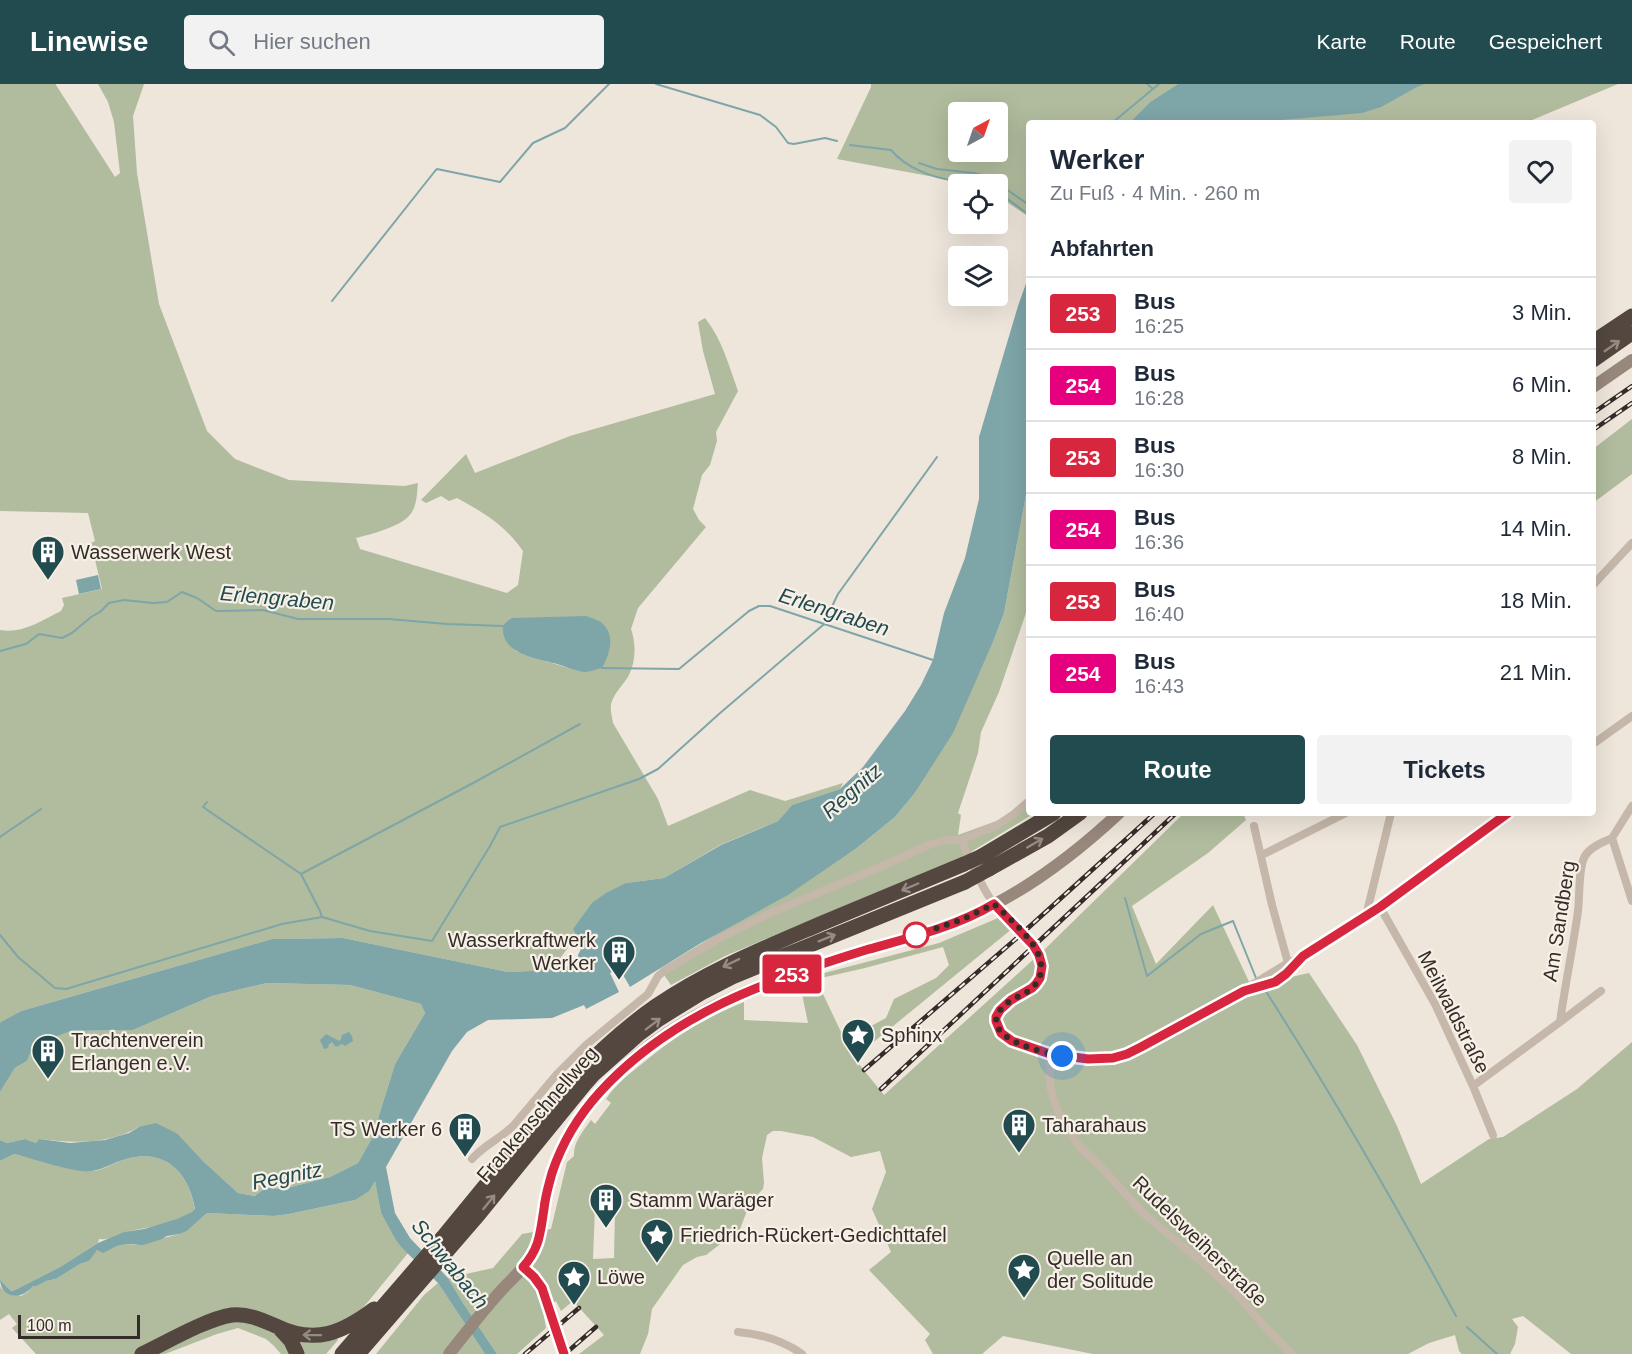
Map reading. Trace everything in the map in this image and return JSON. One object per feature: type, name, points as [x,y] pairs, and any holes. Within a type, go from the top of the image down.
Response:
[{"type":"highway","points":[[1596,340],[1632,316]]},
{"type":"highway","points":[[1596,358],[1632,333]]},
{"type":"highway","name":"Frankenschnellweg","points":[[358,1354],[393,1314],[413,1282],[593,1075],[659,1019],[732,977],[964,882],[985,863],[1050,816]]},
{"type":"highway","name":"Frankenschnellweg","points":[[447,1242],[576,1075],[599,1052],[655,1006],[729,964],[964,864],[985,863],[1047,836],[1076,816]]},
{"type":"highway","name":"Frankenschnellweg","points":[[342,1354],[396,1292],[413,1282]]},
{"type":"highway","points":[[142,1354],[206,1323],[231,1315],[254,1318],[303,1335],[333,1334],[365,1316],[396,1292]]},
{"type":"highway","points":[[372,1354],[393,1314]]},
{"type":"highway","points":[[278,1327],[291,1341],[297,1354]]},
{"type":"main road","points":[[1596,385],[1632,360]]},
{"type":"main road","points":[[449,1353],[534,1253],[539,1241],[544,1206],[552,1175],[568,1137],[583,1113],[622,1069],[649,1046],[698,1014],[757,987],[839,958],[935,930],[994,904],[1054,867],[1116,816]]},
{"type":"street","points":[[1596,582],[1632,543]]},
{"type":"street","points":[[1596,742],[1632,716]]},
{"type":"street","points":[[472,1159],[480,1149],[513,1126],[586,1045],[648,994],[658,976],[664,971],[716,939],[768,914],[931,844],[946,840],[961,840],[1004,822],[1026,804]]},
{"type":"street","name":"Am Sandberg","points":[[1560,1022],[1578,911],[1581,866],[1590,851],[1612,838],[1632,806]]},
{"type":"street","points":[[1262,855],[1340,816]]},
{"type":"street","points":[[1366,916],[1390,816]]},
{"type":"street","points":[[961,840],[994,904],[1033,945],[1042,966],[1040,978],[1036,984],[1000,1010],[996,1017],[998,1029],[1012,1041],[1050,1054],[1096,1059],[1119,1057],[1141,1047],[1303,956],[1380,907],[1504,816]]},
{"type":"street","points":[[1254,826],[1288,963]]},
{"type":"street","points":[[1612,838],[1632,901]]},
{"type":"street","name":"Meilwaldstraße","points":[[1380,907],[1435,1004],[1494,1135]]},
{"type":"street","points":[[1244,991],[1275,982],[1303,956]]},
{"type":"street","points":[[1473,1086],[1601,991]]},
{"type":"street","name":"Rudelsweiherstraße","points":[[1050,1054],[1050,1087],[1058,1112],[1079,1146],[1143,1214],[1234,1291],[1292,1354]]},
{"type":"street","points":[[523,1267],[538,1282],[545,1294],[564,1354]]},
{"type":"street","points":[[738,1332],[760,1334],[790,1345],[802,1354]]},
{"type":"green space","points":[[0,84],[56,84],[115,177],[120,173],[114,122],[108,102],[98,84],[144,84],[133,116],[137,173],[159,304],[207,431],[235,459],[289,480],[405,486],[418,483],[415,505],[408,517],[387,529],[356,538],[360,549],[507,593],[518,585],[523,551],[509,534],[485,514],[457,498],[449,501],[441,496],[426,503],[421,500],[466,454],[475,473],[570,436],[715,394],[698,322],[705,318],[721,344],[738,391],[716,432],[717,441],[710,465],[702,475],[693,509],[706,527],[638,608],[631,629],[634,640],[633,664],[611,704],[613,723],[658,799],[668,826],[750,790],[785,801],[843,783],[840,789],[792,805],[778,821],[720,845],[664,878],[626,883],[573,929],[577,936],[561,957],[559,968],[508,972],[343,938],[272,939],[21,1011],[0,1023],[0,630],[16,630],[31,626],[61,611],[64,605],[62,598],[102,589],[91,543],[95,541],[88,513],[0,511]],"holes":[[[506,640],[583,672],[527,656],[516,651]]]},
{"type":"green space","points":[[871,84],[1178,84],[1150,102],[1132,120],[1026,120],[1026,215],[1008,203],[1008,174],[948,174],[948,180],[837,159]]},
{"type":"green space","points":[[1425,84],[1618,84],[1532,120],[1276,120]]},
{"type":"green space","points":[[1632,419],[1632,474],[1596,501],[1596,447]]},
{"type":"green space","points":[[1026,495],[1026,613],[999,692],[981,732],[978,753],[958,813],[961,815],[958,835],[1002,819],[1026,799],[1026,816],[1030,816],[966,855],[725,956],[671,985],[660,969],[858,847],[895,817],[914,794],[995,637],[1004,613]]},
{"type":"green space","points":[[1181,816],[1244,816],[1246,820],[1208,853],[1132,906],[1156,964],[1213,905],[1251,986],[1309,973],[1357,1045],[1397,1126],[1421,1184],[1489,1139],[1503,1137],[1577,1089],[1632,1042],[1632,1354],[1571,1354],[1523,1316],[1512,1319],[1518,1327],[1515,1344],[1510,1354],[1462,1354],[1455,1335],[1429,1343],[1408,1354],[1093,1354],[1003,1336],[982,1354],[933,1354],[925,1340],[930,1334],[869,1270],[891,1252],[872,1209],[886,1172],[880,1151],[851,1157],[813,1137],[781,1131],[773,1131],[767,1135],[762,1158],[763,1189],[750,1203],[740,1229],[706,1255],[683,1265],[652,1309],[648,1334],[640,1354],[579,1354],[604,1335],[573,1301],[561,1311],[556,1301],[543,1311],[546,1328],[517,1354],[497,1354],[448,1278],[493,1268],[522,1234],[551,1229],[567,1162],[574,1156],[577,1142],[591,1120],[595,1124],[611,1103],[606,1099],[623,1080],[655,1053],[703,1021],[744,1002],[744,1020],[808,1023],[802,994],[823,994],[841,1032],[858,1033],[886,1018],[894,999],[936,978],[949,965],[943,947],[808,981],[805,978],[939,943],[998,918],[1013,928],[854,1058],[884,1095],[1045,949]],"holes":[[[595,1207],[615,1210],[614,1258],[593,1259]]]},
{"type":"green space","points":[[267,983],[350,985],[421,1004],[425,1013],[395,1064],[372,1138],[358,1163],[330,1177],[287,1188],[267,1187],[256,1196],[238,1193],[178,1134],[139,1127],[103,1140],[39,1139],[36,1143],[25,1139],[7,1143],[0,1140],[0,1092],[15,1068],[27,1061],[34,1045],[71,1031],[133,1030],[212,996]]},
{"type":"green space","points":[[14,1154],[90,1171],[138,1157],[162,1160],[172,1165],[187,1183],[195,1210],[172,1222],[126,1232],[107,1239],[99,1239],[98,1243],[60,1267],[11,1291],[0,1279],[0,1161]]},
{"type":"green space","points":[[375,1180],[381,1213],[402,1248],[408,1253],[336,1337],[338,1340],[326,1354],[281,1354],[266,1339],[238,1328],[165,1354],[36,1354],[12,1328],[17,1324],[9,1314],[0,1320],[0,1286],[2,1289],[21,1296],[33,1286],[56,1279],[89,1261],[97,1250],[103,1252],[117,1246],[135,1245],[180,1234],[187,1231],[207,1213],[274,1216],[289,1214],[355,1200]]},
{"type":"green space","points":[[438,1283],[485,1354],[376,1354],[424,1295]]},
{"type":"water","points":[[1178,84],[1425,84],[1381,107],[1362,113],[1282,120],[1132,120],[1150,102]]},
{"type":"water","name":"Regnitz","points":[[1026,283],[1026,495],[1004,613],[953,733],[914,794],[895,817],[858,847],[788,895],[701,943],[630,987],[619,968],[610,973],[619,992],[586,1009],[584,1005],[552,1018],[488,1020],[467,1032],[452,1051],[386,1167],[395,1213],[410,1238],[448,1278],[497,1354],[485,1354],[438,1283],[396,1240],[381,1213],[375,1181],[369,1191],[355,1200],[289,1214],[274,1216],[207,1213],[187,1231],[180,1234],[143,1245],[117,1246],[103,1253],[97,1250],[89,1261],[56,1279],[33,1286],[23,1294],[12,1295],[4,1290],[0,1279],[11,1291],[15,1290],[60,1267],[98,1243],[124,1232],[144,1229],[177,1219],[195,1209],[192,1195],[180,1173],[162,1160],[137,1157],[96,1170],[85,1171],[14,1154],[0,1161],[0,1140],[7,1143],[25,1139],[36,1143],[39,1139],[70,1143],[105,1140],[156,1123],[178,1134],[238,1193],[255,1196],[267,1187],[287,1188],[330,1177],[358,1163],[372,1138],[395,1064],[425,1013],[421,1004],[350,985],[267,983],[212,996],[133,1030],[71,1031],[34,1045],[27,1061],[15,1068],[0,1092],[1,1022],[21,1011],[272,939],[343,938],[508,972],[551,970],[579,963],[578,955],[582,947],[573,929],[592,903],[606,893],[626,883],[664,878],[721,845],[778,821],[792,805],[840,789],[863,767],[905,711],[933,660],[944,613],[965,558],[979,499],[979,437]]},
{"type":"water","points":[[98,575],[101,589],[79,594],[76,580]]},
{"type":"water","points":[[586,616],[603,624],[610,640],[609,652],[602,668],[588,672],[577,671],[524,655],[510,646],[503,632],[503,627],[512,618]]},
{"type":"water","points":[[349,1032],[353,1041],[345,1046],[342,1044],[336,1047],[332,1042],[328,1048],[324,1049],[320,1040],[326,1034],[339,1041],[342,1035]]},
{"type":"waterway","points":[[332,301],[437,169],[500,182],[533,143],[565,128],[609,84]]},
{"type":"waterway","points":[[656,84],[760,115],[776,127],[788,143],[825,138],[837,141]]},
{"type":"waterway","points":[[1147,84],[1153,89]]},
{"type":"waterway","points":[[1116,120],[1159,84]]},
{"type":"waterway","points":[[850,145],[891,150],[912,167],[948,180]]},
{"type":"waterway","points":[[919,163],[937,169],[985,176],[1026,203]]},
{"type":"waterway","points":[[1008,199],[1026,213]]},
{"type":"waterway","points":[[207,802],[203,807],[301,874],[322,917],[370,931],[432,941],[500,827],[639,779],[658,769],[823,625],[838,594],[937,457]]},
{"type":"waterway","name":"Erlengraben","points":[[0,651],[26,644],[39,634],[62,638],[72,633],[109,603],[124,600],[167,602],[182,592],[197,598],[216,611],[263,610],[298,619],[389,619],[503,626]]},
{"type":"waterway","name":"Erlengraben","points":[[602,668],[679,669],[749,611],[759,606],[770,606],[933,660]]},
{"type":"waterway","points":[[301,874],[580,724]]},
{"type":"waterway","points":[[0,837],[41,809]]},
{"type":"waterway","points":[[1125,898],[1147,976],[1201,934],[1233,921],[1256,978]]},
{"type":"waterway","points":[[0,935],[18,957],[55,988],[66,989],[282,924],[322,917]]},
{"type":"waterway","points":[[1265,990],[1364,1151],[1456,1316]]},
{"type":"waterway","points":[[1467,1327],[1497,1354]]},
{"type":"railway","points":[[1596,411],[1632,386]]},
{"type":"railway","points":[[1596,428],[1632,403]]},
{"type":"railway","points":[[864,1070],[1017,938],[1152,816]]},
{"type":"railway","points":[[881,1089],[1173,816]]},
{"type":"railway","points":[[525,1354],[579,1308]]},
{"type":"railway","points":[[565,1354],[596,1327]]},
{"type":"bus line","name":"253","points":[[564,1354],[545,1294],[534,1277],[523,1267],[534,1253],[539,1241],[544,1206],[556,1162],[583,1113],[622,1069],[649,1046],[698,1014],[757,987],[850,955],[935,930],[994,904],[1033,945],[1042,966],[1040,978],[1036,984],[1000,1010],[996,1021],[1001,1033],[1012,1041],[1050,1054],[1096,1059],[1119,1057],[1244,991],[1275,982],[1303,956],[1380,907],[1504,816]]},
{"type":"place","name":"Wasserwerk West","points":[[48,581]]},
{"type":"place","name":"Wasserkraftwerk Werker","points":[[619,981]]},
{"type":"place","name":"Sphinx","points":[[858,1064]]},
{"type":"place","name":"Trachtenverein Erlangen e.V.","points":[[48,1080]]},
{"type":"place","name":"Taharahaus","points":[[1019,1154]]},
{"type":"place","name":"TS Werker 6","points":[[465,1158]]},
{"type":"place","name":"Stamm Waräger","points":[[606,1229]]},
{"type":"place","name":"Friedrich-Rückert-Gedichttafel","points":[[657,1264]]},
{"type":"place","name":"Quelle an der Solitude","points":[[1024,1299]]},
{"type":"place","name":"Löwe","points":[[574,1306]]},
{"type":"route","points":[[916,935],[961,920],[994,904],[1033,945],[1042,966],[1040,978],[1036,984],[1000,1010],[996,1017],[998,1029],[1012,1041],[1062,1056]]},
{"type":"water label","name":"Schwabach","points":[[450,1264]]}]
